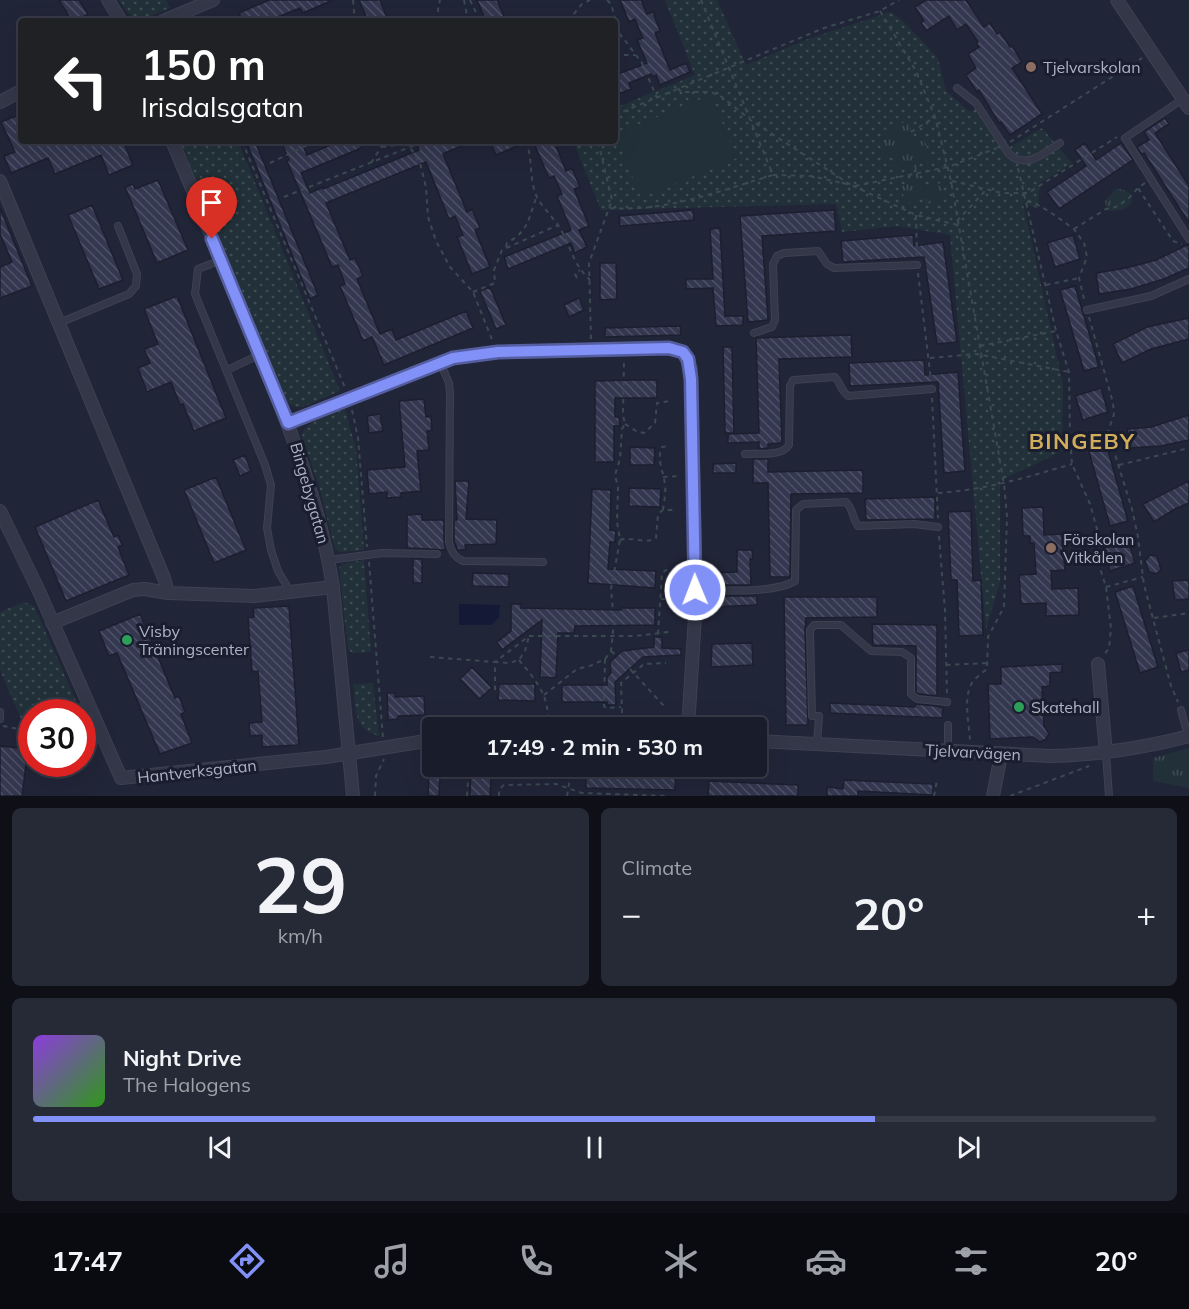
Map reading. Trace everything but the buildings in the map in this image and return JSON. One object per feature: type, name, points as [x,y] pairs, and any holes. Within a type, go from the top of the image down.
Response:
[{"type":"street","points":[[108,0],[119,18]]},
{"type":"street","points":[[170,18],[213,0]]},
{"type":"street","points":[[1117,0],[1186,104]]},
{"type":"street","points":[[0,102],[18,93]]},
{"type":"street","name":"Bingebygatan","points":[[173,144],[307,474],[329,560],[333,587],[353,796]]},
{"type":"street","points":[[0,181],[164,578],[168,593]]},
{"type":"street","points":[[288,423],[440,362],[476,354],[624,348],[677,349],[683,352],[688,359],[691,379],[695,595],[689,717]]},
{"type":"street","name":"Hantverksgatan","points":[[0,511],[121,778],[206,771],[349,754]]},
{"type":"street","points":[[52,623],[133,590],[254,596],[333,587]]},
{"type":"street","points":[[1098,664],[1106,758]]},
{"type":"street","name":"Tjelvarvägen","points":[[767,742],[948,750],[1001,755],[1106,758],[1189,736]]},
{"type":"street","points":[[349,754],[422,742]]},
{"type":"street","points":[[993,796],[1001,755]]},
{"type":"lane","points":[[957,88],[976,103],[1009,154],[1017,160],[1034,159],[1060,143]]},
{"type":"lane","points":[[1186,104],[1125,138],[1188,242]]},
{"type":"lane","points":[[59,323],[129,294],[136,286],[137,274],[118,226]]},
{"type":"lane","points":[[754,333],[772,327],[776,320],[773,264],[777,256],[784,253],[818,251],[827,264],[834,268],[917,265]]},
{"type":"lane","points":[[221,260],[198,269],[195,294],[265,465],[271,485],[267,528],[271,550],[278,571],[291,593]]},
{"type":"lane","points":[[1087,310],[1150,296],[1189,279]]},
{"type":"lane","points":[[227,370],[260,355]]},
{"type":"lane","points":[[440,362],[449,382],[450,393],[449,542],[451,551],[463,561],[543,562]]},
{"type":"lane","points":[[745,454],[780,452],[789,445],[790,386],[793,380],[835,377],[842,391],[848,396],[932,389]]},
{"type":"lane","points":[[695,595],[780,587],[795,581],[796,510],[803,504],[846,501],[850,506],[852,518],[858,526],[914,524],[938,527]]},
{"type":"lane","points":[[329,560],[382,553],[437,554]]},
{"type":"lane","points":[[817,744],[819,716],[812,716],[811,677],[810,630],[814,625],[841,625],[871,651],[902,652],[911,658],[910,694],[917,699],[947,702]]},
{"type":"lane","points":[[1181,710],[1189,736]]},
{"type":"lane","points":[[0,712],[0,719]]},
{"type":"lane","points":[[948,725],[948,750]]},
{"type":"lane","points":[[1106,758],[1108,796]]},
{"type":"path","points":[[353,0],[355,18]]},
{"type":"path","points":[[439,18],[440,0]]},
{"type":"path","points":[[464,0],[467,18]]},
{"type":"path","points":[[470,0],[479,18]]},
{"type":"path","points":[[582,4],[583,0]]},
{"type":"path","points":[[570,18],[582,4],[590,0]]},
{"type":"path","points":[[607,0],[615,18]]},
{"type":"path","points":[[701,0],[772,175]]},
{"type":"path","points":[[618,114],[824,28],[880,12],[899,0]]},
{"type":"path","points":[[880,12],[916,71],[935,117],[951,181],[1004,484],[1006,516],[1004,607],[988,637],[987,669],[970,687],[968,699],[970,752]]},
{"type":"path","points":[[618,28],[642,63],[657,98]]},
{"type":"path","points":[[618,39],[620,34]]},
{"type":"path","points":[[610,208],[653,208],[683,202],[772,175],[811,176],[853,186],[918,175],[948,167],[1004,146],[1152,51]]},
{"type":"path","points":[[618,55],[635,55]]},
{"type":"path","points":[[678,88],[681,92],[711,92],[718,95],[752,121],[853,186],[916,215],[958,223]]},
{"type":"path","points":[[910,132],[935,117]]},
{"type":"path","points":[[951,181],[986,190],[1025,194],[1118,137],[1125,138]]},
{"type":"path","points":[[243,144],[350,399],[358,438],[384,748],[384,761],[376,776],[375,796]]},
{"type":"path","points":[[270,163],[310,144]]},
{"type":"path","points":[[371,163],[384,144]]},
{"type":"path","points":[[382,147],[396,144]]},
{"type":"path","points":[[407,144],[420,163],[426,187],[428,217],[442,255],[457,276],[474,292],[498,352]]},
{"type":"path","points":[[284,197],[416,144]]},
{"type":"path","points":[[527,144],[531,154],[531,174],[537,196],[564,235],[568,249],[580,270],[590,280]]},
{"type":"path","points":[[591,349],[589,263],[612,200],[598,144]]},
{"type":"path","points":[[1017,160],[1056,330],[1069,372],[1072,464],[1096,522],[1099,536],[1100,567],[1106,587],[1111,629],[1109,648],[1098,664]]},
{"type":"path","points":[[915,165],[918,181]]},
{"type":"path","points":[[1074,229],[1106,209],[1116,207],[1150,179]]},
{"type":"path","points":[[1138,188],[1173,241],[1188,242]]},
{"type":"path","points":[[958,223],[986,190]]},
{"type":"path","points":[[506,247],[507,243],[517,238],[526,227],[537,196]]},
{"type":"path","points":[[1028,202],[1034,202],[1074,229],[1084,243],[1087,253],[1079,278],[1113,403],[1114,414],[1108,432],[1138,537],[1143,577],[1171,686],[1181,710]]},
{"type":"path","points":[[916,215],[917,265],[932,389],[947,702]]},
{"type":"path","points":[[474,292],[495,283],[494,270],[502,250],[558,225]]},
{"type":"path","points":[[577,278],[575,274],[580,270]]},
{"type":"path","points":[[1046,285],[1079,278]]},
{"type":"path","points":[[980,346],[1056,330]]},
{"type":"path","points":[[544,695],[577,669],[605,659],[611,651],[614,609],[611,589],[620,540],[616,522],[618,487],[615,476],[620,459],[622,429],[625,424],[623,415],[624,348]]},
{"type":"path","points":[[930,358],[977,354],[1069,372]]},
{"type":"path","points":[[625,424],[644,433],[655,423],[657,403],[670,402]]},
{"type":"path","points":[[1070,438],[1108,432]]},
{"type":"path","points":[[663,510],[665,486],[661,471],[660,451],[662,447],[670,446]]},
{"type":"path","points":[[1119,465],[1189,448]]},
{"type":"path","points":[[938,493],[1004,484],[1072,464]]},
{"type":"path","points":[[663,477],[693,476]]},
{"type":"path","points":[[620,540],[628,537],[643,541],[654,540],[658,514],[663,510],[673,510]]},
{"type":"path","points":[[658,634],[662,573],[671,570]]},
{"type":"path","points":[[1106,587],[1143,577]]},
{"type":"path","points":[[662,599],[695,595]]},
{"type":"path","points":[[1154,618],[1189,613]]},
{"type":"path","points":[[495,662],[529,636],[613,636],[669,632]]},
{"type":"path","points":[[430,657],[509,663],[519,660],[525,651],[529,636]]},
{"type":"path","points":[[611,651],[616,656]]},
{"type":"path","points":[[605,659],[604,706],[606,708],[621,707]]},
{"type":"path","points":[[519,660],[544,695],[549,710],[549,717]]},
{"type":"path","points":[[495,662],[495,690]]},
{"type":"path","points":[[622,712],[621,683],[644,664],[666,663]]},
{"type":"path","points":[[946,665],[987,663]]},
{"type":"path","points":[[630,669],[664,706]]},
{"type":"path","points":[[0,726],[18,729]]},
{"type":"path","points":[[1010,796],[1106,758]]},
{"type":"path","points":[[467,796],[468,777]]},
{"type":"path","points":[[567,796],[570,777]]},
{"type":"path","points":[[934,796],[937,780]]},
{"type":"path","points":[[499,796],[499,789],[504,785],[556,784],[582,793],[669,796]]},
{"type":"green space","points":[[119,0],[166,0],[170,8],[146,18],[135,18]]},
{"type":"green space","points":[[665,0],[717,0],[746,65],[808,39],[890,12],[901,19],[938,59],[946,91],[970,112],[982,105],[1010,147],[1042,128],[1072,163],[1040,183],[1038,208],[1023,204],[1063,384],[1062,451],[1000,481],[1000,582],[986,629],[950,235],[897,226],[842,232],[836,204],[601,210],[574,144],[618,144],[618,107],[695,75]]},
{"type":"green space","points":[[711,95],[737,158],[641,198],[618,141],[618,133]]},
{"type":"green space","points":[[907,121],[913,137],[922,134],[931,159],[898,171],[892,155],[885,158],[880,144],[889,141],[884,130]]},
{"type":"green space","points":[[181,144],[239,144],[340,391],[303,407],[296,407],[288,403]]},
{"type":"green space","points":[[918,181],[920,188],[941,183],[945,200],[927,204],[925,198],[905,203],[901,185]]},
{"type":"green space","points":[[1116,189],[1125,190],[1132,196],[1131,204],[1122,210],[1110,211],[1105,201]]},
{"type":"green space","points":[[345,409],[356,449],[364,550],[340,552],[335,549],[319,486],[302,437],[307,426],[312,422]]},
{"type":"green space","points":[[364,560],[371,652],[352,653],[348,649],[339,568],[342,564]]},
{"type":"green space","points":[[24,602],[34,606],[75,699],[18,699],[18,712],[0,670],[0,612]]},
{"type":"green space","points":[[373,683],[379,736],[370,733],[360,723],[353,684]]},
{"type":"green space","points":[[1189,748],[1189,788],[1153,781],[1153,758]]},
{"type":"water","points":[[459,604],[500,605],[499,618],[491,625],[459,625]]},
{"type":"place","name":"Tjelvarskolan","points":[[1031,67]]},
{"type":"place","name":"Förskolan Vitkålen","points":[[1051,548]]},
{"type":"place","name":"Visby Träningscenter","points":[[127,640]]},
{"type":"place","name":"Skatehall","points":[[1019,707]]},
{"type":"district","name":"BINGEBY","points":[[1082,441]]},
{"type":"route","points":[[212,239],[288,423],[453,358],[476,354],[567,350],[669,348],[683,352],[691,369],[695,590]]}]
